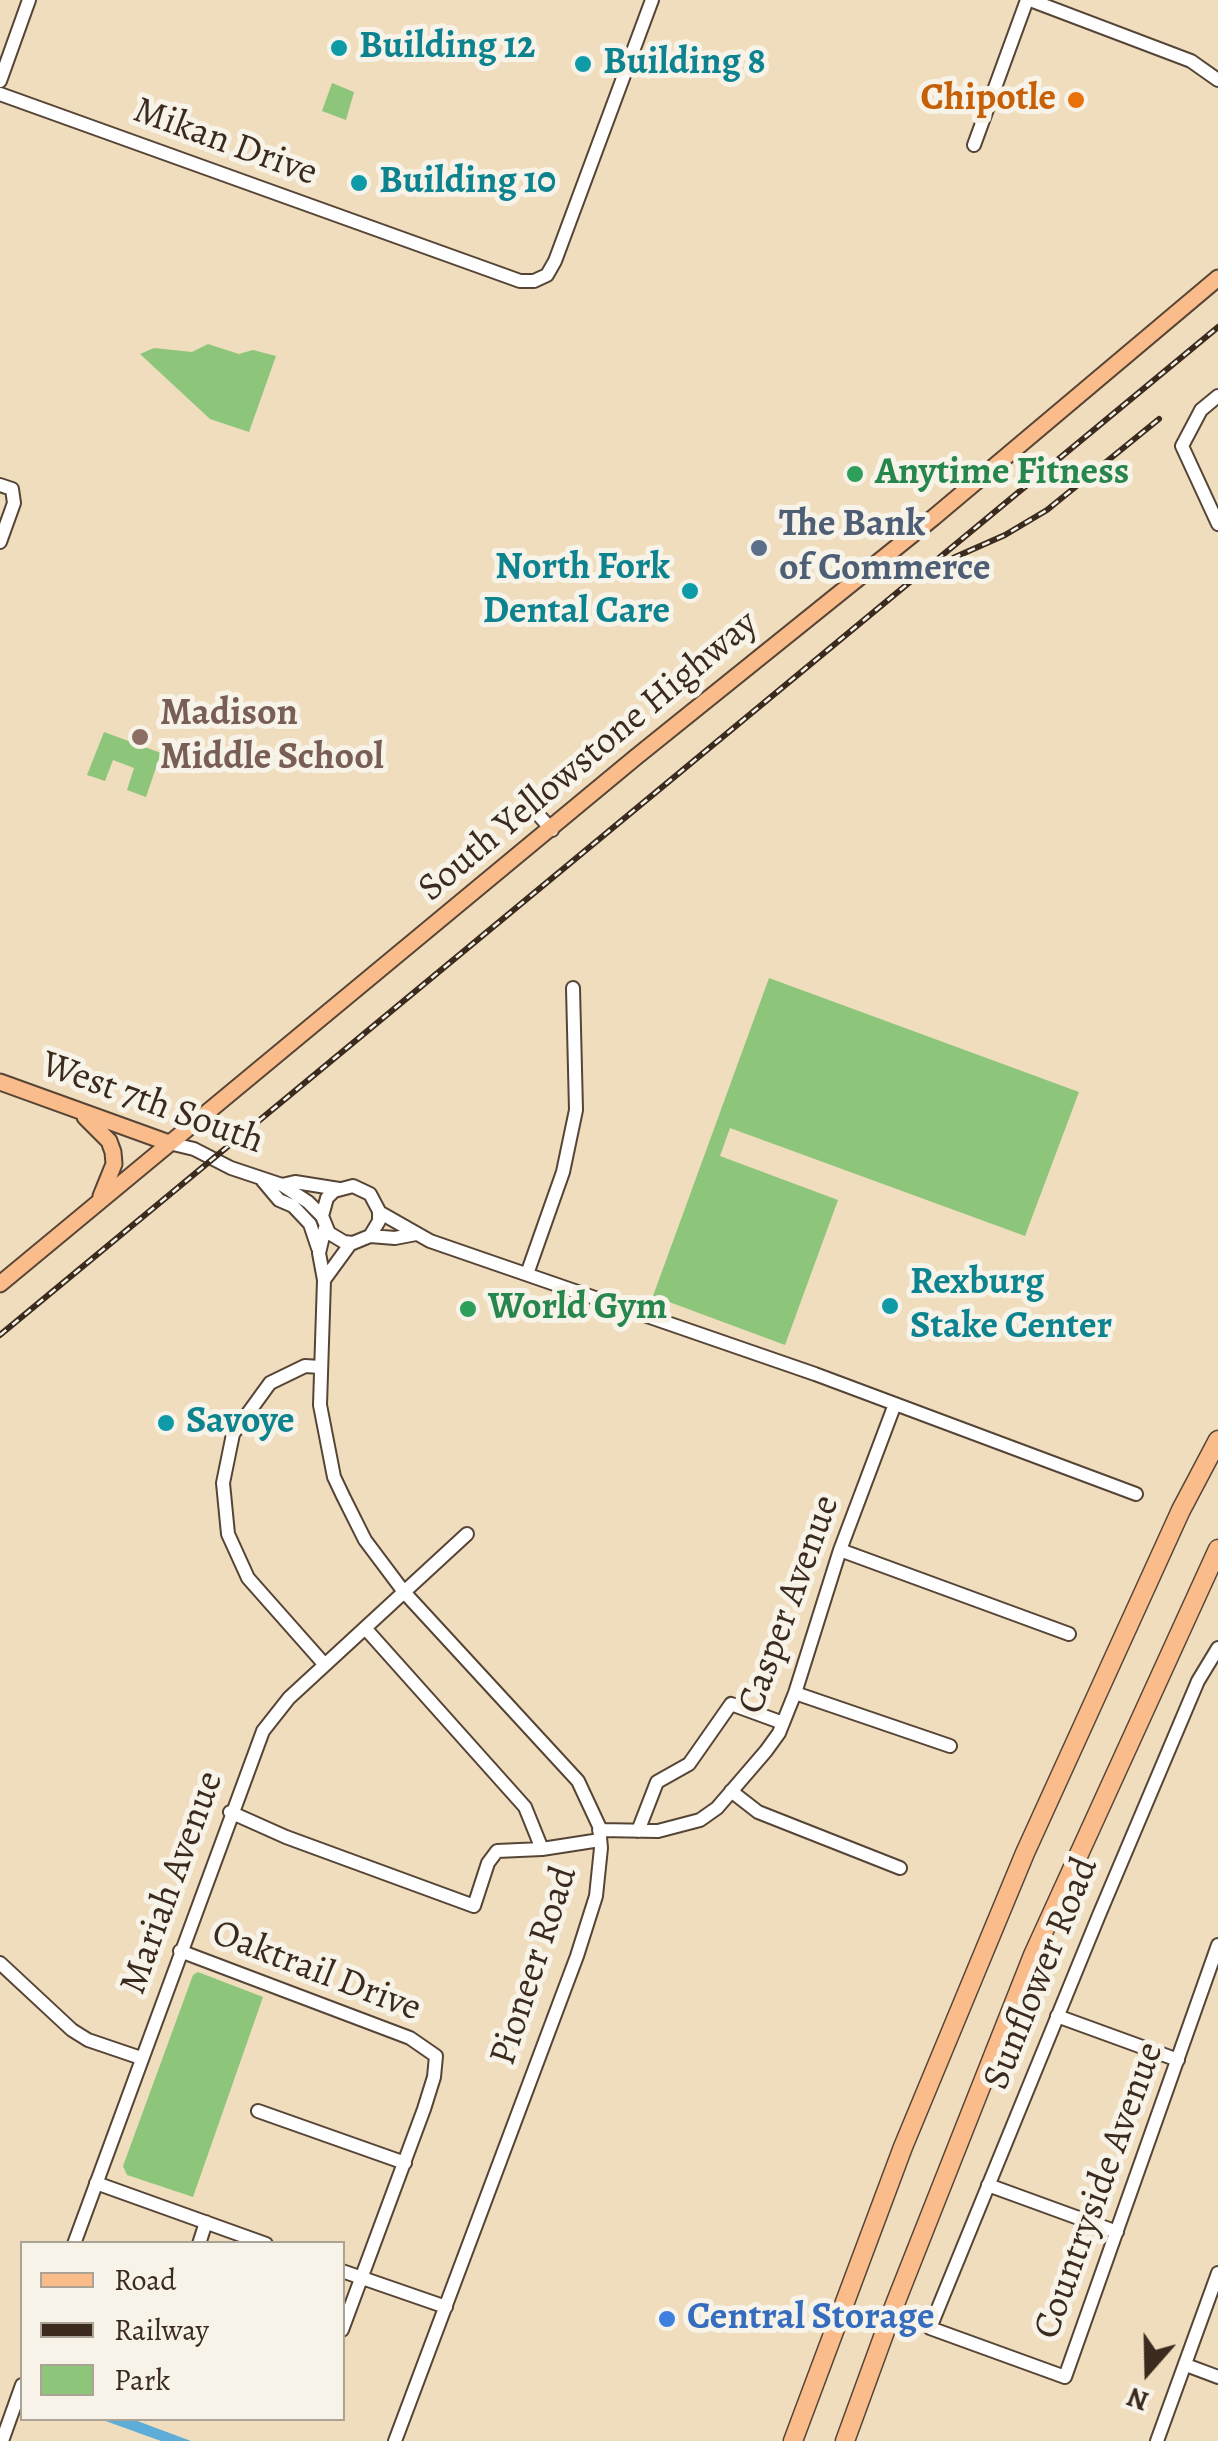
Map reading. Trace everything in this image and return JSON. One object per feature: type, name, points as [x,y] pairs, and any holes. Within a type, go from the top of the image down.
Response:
[{"type":"highway","points":[[793,2441],[902,2147],[1025,1853],[1218,1440]]},
{"type":"highway","points":[[845,2441],[1034,1954],[1218,1549]]},
{"type":"main road","name":"South Yellowstone Highway","points":[[0,1284],[933,518],[1218,278]]},
{"type":"main road","name":"West 7th South","points":[[0,1082],[169,1143]]},
{"type":"main road","points":[[78,1111],[108,1140],[113,1152],[114,1164],[99,1202]]},
{"type":"street","points":[[0,82],[29,0]]},
{"type":"street","name":"Mikan Drive","points":[[0,94],[520,281],[534,281],[547,275],[555,261],[652,0]]},
{"type":"street","points":[[974,145],[1029,0],[1191,61],[1218,80]]},
{"type":"street","points":[[1218,396],[1200,410],[1182,446],[1218,524]]},
{"type":"street","points":[[0,485],[12,489],[14,503],[0,542]]},
{"type":"street","points":[[527,802],[552,830]]},
{"type":"street","points":[[527,1274],[564,1172],[576,1110],[573,988]]},
{"type":"street","name":"West 7th South","points":[[169,1143],[194,1149],[262,1180],[338,1189]]},
{"type":"street","points":[[262,1180],[279,1200],[293,1206],[310,1224],[319,1253]]},
{"type":"street","name":"West 7th South","points":[[282,1185],[324,1222]]},
{"type":"street","points":[[351,1243],[336,1239],[324,1222],[328,1198],[338,1189],[362,1188],[376,1202],[379,1221],[370,1236]]},
{"type":"street","points":[[379,1212],[416,1234],[1136,1494]]},
{"type":"street","name":"Pioneer Road","points":[[324,1222],[319,1253],[324,1280],[320,1367],[322,1416],[334,1477],[365,1540],[404,1592],[578,1781],[591,1804],[600,1835],[601,1869],[596,1896],[577,1956],[395,2441]]},
{"type":"street","points":[[324,1280],[351,1243],[370,1236],[396,1238],[416,1234]]},
{"type":"street","points":[[320,1367],[305,1366],[270,1383],[233,1434],[223,1483],[228,1534],[248,1578],[325,1665]]},
{"type":"street","name":"Casper Avenue","points":[[230,1812],[302,1843],[474,1906],[488,1863],[497,1851],[542,1849],[600,1835],[683,1826],[700,1820],[717,1808],[766,1751],[782,1724],[840,1550],[895,1404]]},
{"type":"street","name":"Mariah Avenue","points":[[75,2241],[262,1730],[289,1698],[467,1534]]},
{"type":"street","points":[[840,1550],[1069,1634]]},
{"type":"street","points":[[365,1628],[525,1806],[542,1849]]},
{"type":"street","name":"Sunflower Road","points":[[930,2328],[1198,1681],[1218,1648]]},
{"type":"street","points":[[795,1693],[950,1746]]},
{"type":"street","points":[[638,1831],[657,1782],[689,1764],[731,1704],[782,1724]]},
{"type":"street","points":[[731,1791],[758,1812],[900,1868]]},
{"type":"street","name":"Countryside Avenue","points":[[930,2328],[1065,2377],[1218,1945]]},
{"type":"street","name":"Oaktrail Drive","points":[[180,1952],[410,2038],[433,2051],[437,2061],[434,2077],[345,2323]]},
{"type":"street","points":[[0,1963],[72,2030],[88,2040],[141,2058]]},
{"type":"street","points":[[1057,2016],[1178,2060]]},
{"type":"street","points":[[258,2111],[404,2163]]},
{"type":"street","points":[[96,2183],[258,2241]]},
{"type":"street","points":[[988,2185],[1117,2232]]},
{"type":"street","points":[[200,2241],[206,2222]]},
{"type":"street","points":[[345,2271],[446,2307]]},
{"type":"street","points":[[1157,2441],[1218,2273]]},
{"type":"street","points":[[1186,2365],[1218,2377]]},
{"type":"street","points":[[2,2441],[20,2391]]},
{"type":"green space","points":[[332,83],[354,92],[346,120],[322,111]]},
{"type":"green space","points":[[208,344],[239,354],[253,350],[276,356],[249,432],[210,419],[140,354],[154,348],[192,352]]},
{"type":"green space","points":[[104,732],[161,753],[146,797],[127,790],[134,768],[113,760],[105,781],[87,775]]},
{"type":"green space","points":[[769,978],[1079,1092],[1025,1236],[730,1128],[720,1156],[838,1200],[785,1345],[653,1296]]},
{"type":"green space","points":[[198,1972],[263,1997],[193,2197],[127,2175],[123,2166],[193,1975]]},
{"type":"water","points":[[106,2421],[137,2421],[191,2441],[161,2441]]},
{"type":"railway","points":[[0,1335],[1218,327]]},
{"type":"railway","points":[[953,558],[1005,535],[1047,510],[1159,419]]},
{"type":"place","name":"Building 12","points":[[339,48]]},
{"type":"place","name":"Building 8","points":[[583,64]]},
{"type":"place","name":"Chipotle","points":[[1076,100]]},
{"type":"place","name":"Building 10","points":[[359,183]]},
{"type":"place","name":"Anytime Fitness","points":[[855,474]]},
{"type":"place","name":"The Bank of Commerce","points":[[759,548]]},
{"type":"place","name":"North Fork Dental Care","points":[[690,591]]},
{"type":"place","name":"Madison Middle School","points":[[140,737]]},
{"type":"place","name":"Rexburg Stake Center","points":[[890,1306]]},
{"type":"place","name":"World Gym","points":[[468,1309]]},
{"type":"place","name":"Savoye","points":[[166,1423]]},
{"type":"place","name":"Central Storage","points":[[667,2319]]}]
